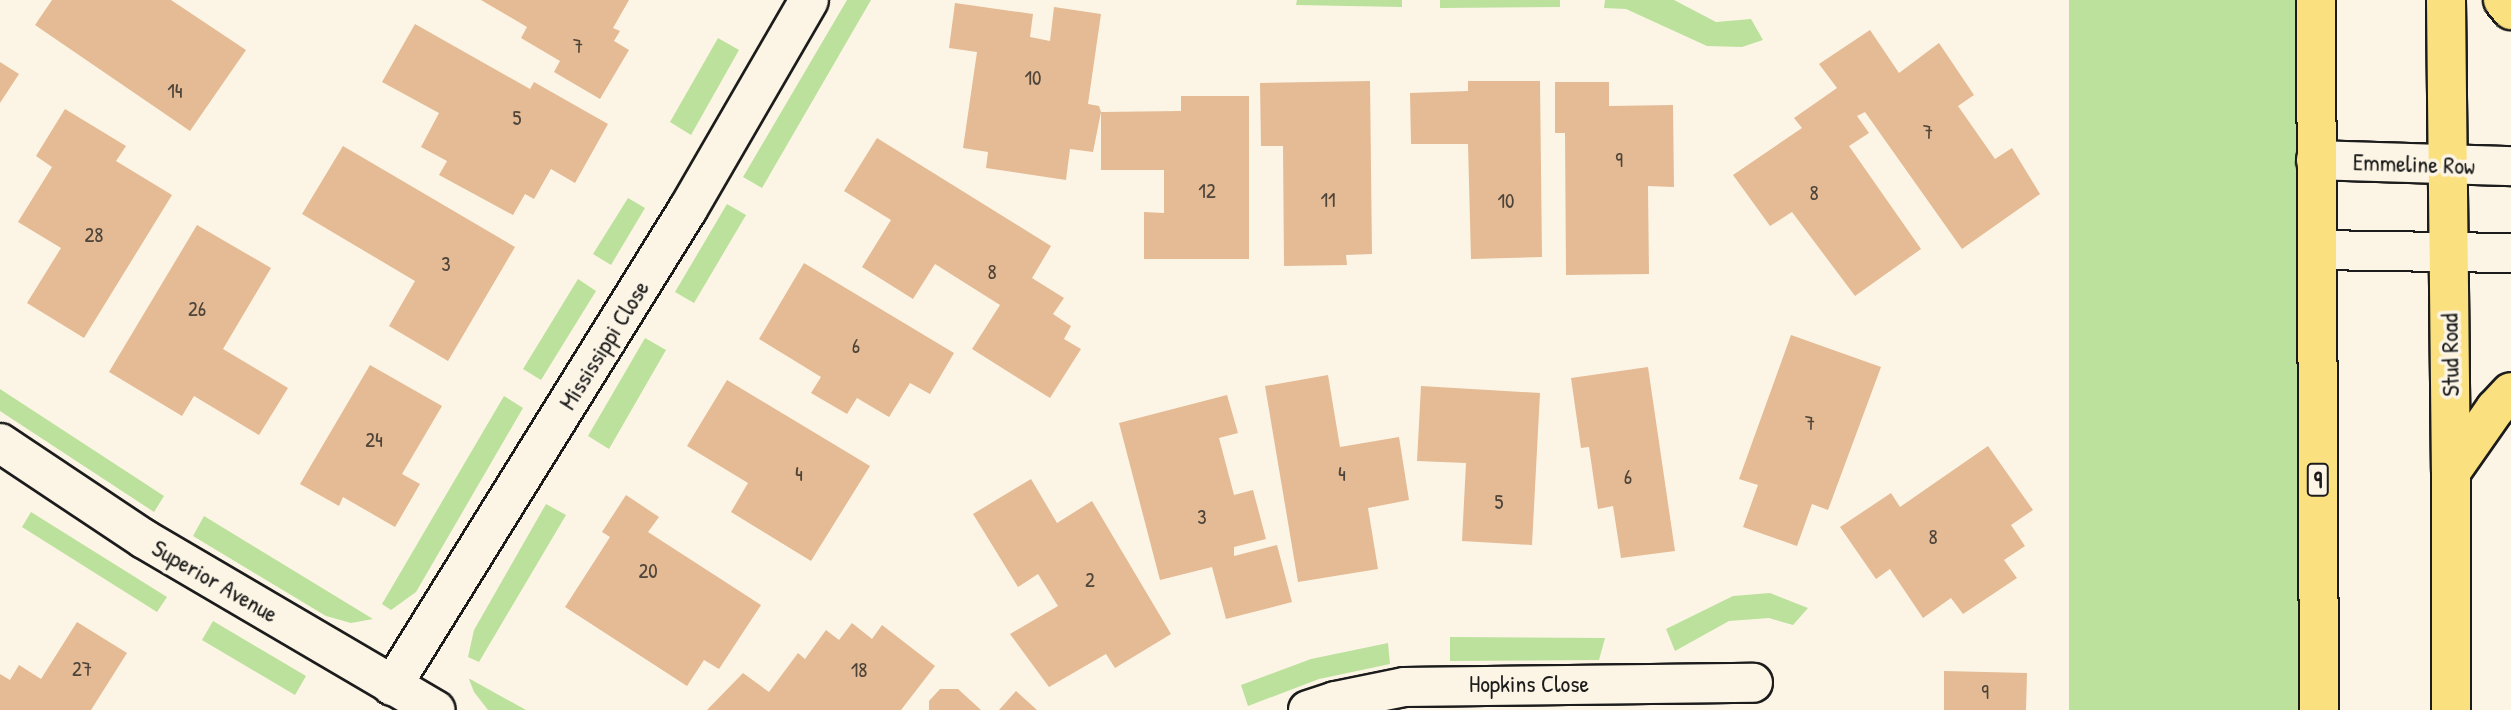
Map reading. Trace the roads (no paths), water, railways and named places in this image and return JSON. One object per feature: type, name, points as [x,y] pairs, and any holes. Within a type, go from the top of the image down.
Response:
[{"type":"highway","name":"9","points":[[2316,0],[2319,710]]},
{"type":"highway","name":"Stud Road","points":[[2446,0],[2451,710]]},
{"type":"highway","points":[[2503,0],[2511,10]]},
{"type":"highway","points":[[2451,472],[2495,409],[2511,391]]},
{"type":"street","name":"Mississippi Close","points":[[392,686],[688,209],[809,0]]},
{"type":"street","name":"Emmeline Row","points":[[2316,160],[2511,166]]},
{"type":"street","points":[[2317,250],[2511,253]]},
{"type":"street","name":"Superior Avenue","points":[[0,443],[144,540],[435,710]]},
{"type":"street","name":"Hopkins Close","points":[[1308,710],[1335,701],[1404,687],[1753,683]]}]
